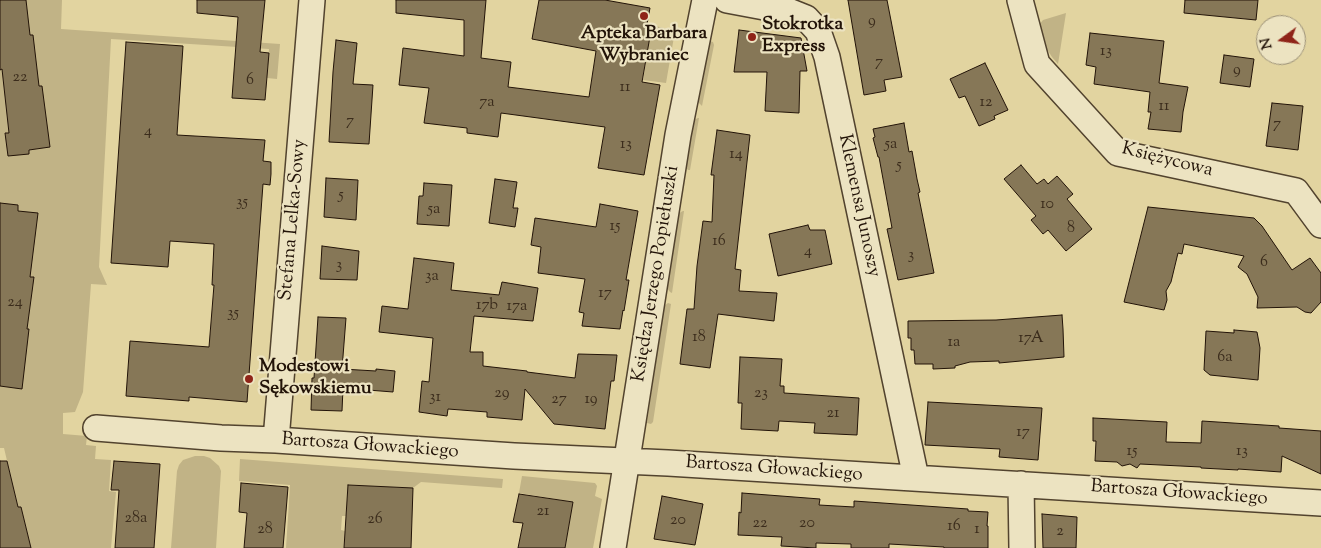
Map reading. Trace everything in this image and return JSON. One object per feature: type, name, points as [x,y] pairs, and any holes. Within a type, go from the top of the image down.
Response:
[{"type":"street","name":"Stefana Lelka-Sowy","points":[[276,440],[312,0]]},
{"type":"street","name":"Księdza Jerzego Popiełuszki","points":[[613,548],[678,134],[705,0]]},
{"type":"street","name":"Klemensa Junoszy","points":[[727,0],[791,12],[806,18],[818,31],[827,57],[916,478]]},
{"type":"street","name":"Księżycowa","points":[[1020,0],[1037,64],[1118,153],[1296,191],[1321,225]]},
{"type":"street","name":"Bartosza Głowackiego","points":[[96,428],[228,438],[1021,484],[1321,504]]},
{"type":"street","points":[[1021,484],[1022,548]]},
{"type":"shaded area","points":[[0,0],[62,0],[61,29],[280,44],[277,79],[267,78],[269,49],[111,39],[99,267],[107,285],[91,284],[83,392],[75,412],[63,413],[63,434],[87,436],[86,445],[96,446],[95,459],[111,460],[109,491],[116,492],[111,548],[31,548],[21,507],[18,507],[4,448],[0,448]]},
{"type":"shaded area","points":[[1066,13],[1058,64],[1037,34],[1038,26],[1043,20]]},
{"type":"shaded area","points":[[652,25],[675,31],[666,83],[643,80]]},
{"type":"shaded area","points":[[710,41],[714,45],[702,106],[698,102]]},
{"type":"shaded area","points":[[699,118],[690,170],[688,170],[685,166],[694,120]]},
{"type":"shaded area","points":[[684,211],[672,293],[667,288],[679,213]]},
{"type":"shaded area","points":[[668,303],[671,304],[653,422],[651,424],[647,423],[664,306]]},
{"type":"shaded area","points":[[195,456],[210,458],[219,466],[221,471],[216,548],[171,548],[177,471],[183,460]]},
{"type":"shaded area","points":[[240,459],[503,479],[502,488],[421,482],[413,488],[348,485],[346,516],[342,516],[341,530],[345,531],[344,548],[286,548],[290,485],[239,481]]},
{"type":"shaded area","points":[[522,476],[595,483],[597,486],[595,496],[602,499],[593,548],[565,548],[573,502],[519,493]]},
{"type":"building","points":[[0,0],[26,0],[30,35],[33,35],[39,86],[42,86],[50,147],[29,150],[29,154],[8,156],[5,133],[9,133],[2,69],[0,70]]},
{"type":"building","points":[[197,0],[265,0],[260,52],[269,53],[265,100],[232,98],[238,17],[197,13]]},
{"type":"building","points":[[396,0],[486,0],[481,58],[511,62],[508,87],[589,97],[596,51],[532,39],[539,0],[605,0],[650,8],[647,24],[652,25],[642,82],[660,85],[644,175],[598,168],[605,127],[501,113],[498,137],[467,133],[467,128],[424,123],[429,88],[399,85],[403,48],[464,56],[464,20],[396,13]]},
{"type":"building","points":[[848,0],[887,0],[902,77],[884,80],[886,91],[864,95]]},
{"type":"building","points":[[1185,0],[1258,0],[1256,20],[1184,13]]},
{"type":"building","points":[[739,30],[801,38],[807,71],[800,71],[799,113],[765,111],[767,72],[734,72]]},
{"type":"building","points":[[1090,33],[1164,41],[1159,83],[1188,87],[1181,132],[1148,129],[1151,112],[1148,112],[1150,92],[1094,84],[1096,67],[1086,65]]},
{"type":"building","points":[[336,40],[357,43],[353,84],[373,85],[369,144],[329,142]]},
{"type":"building","points":[[126,42],[183,46],[177,135],[265,140],[263,161],[271,162],[271,174],[270,185],[263,184],[247,402],[189,397],[189,401],[126,396],[130,341],[209,347],[214,285],[212,285],[214,244],[170,241],[168,267],[111,263]]},
{"type":"building","points":[[1224,55],[1254,59],[1250,87],[1220,83]]},
{"type":"building","points":[[985,63],[1008,110],[994,116],[995,119],[979,126],[965,96],[959,98],[950,79]]},
{"type":"building","points":[[1272,103],[1303,106],[1298,150],[1266,146]]},
{"type":"building","points":[[904,123],[909,152],[912,151],[920,192],[918,193],[934,273],[898,280],[887,229],[892,228],[879,157],[873,138],[875,137],[873,129]]},
{"type":"building","points":[[717,130],[750,135],[735,269],[741,270],[739,291],[777,293],[774,321],[718,314],[710,368],[680,364],[687,309],[694,309],[703,221],[712,222],[714,175],[711,175]]},
{"type":"building","points":[[1021,165],[1037,184],[1044,179],[1048,184],[1057,176],[1073,194],[1067,199],[1092,229],[1066,251],[1048,230],[1043,234],[1031,220],[1036,216],[1004,179]]},
{"type":"building","points":[[326,178],[358,180],[356,220],[324,217]]},
{"type":"building","points":[[495,179],[517,182],[513,208],[518,208],[515,227],[489,223]]},
{"type":"building","points":[[424,183],[452,185],[449,226],[417,224],[419,196],[423,196]]},
{"type":"building","points":[[0,203],[18,205],[18,211],[38,213],[30,277],[34,277],[22,389],[0,386]]},
{"type":"building","points":[[600,204],[638,211],[626,280],[629,280],[620,329],[582,326],[584,313],[579,312],[585,279],[538,273],[541,247],[531,245],[535,218],[596,227]]},
{"type":"building","points":[[1148,207],[1254,218],[1262,226],[1292,270],[1310,258],[1321,273],[1321,302],[1311,313],[1297,307],[1257,308],[1258,297],[1247,274],[1238,267],[1244,256],[1184,244],[1182,254],[1178,253],[1171,282],[1166,291],[1167,300],[1164,310],[1124,302]]},
{"type":"building","points":[[808,225],[810,230],[825,230],[832,264],[778,276],[769,234]]},
{"type":"building","points":[[322,246],[359,251],[357,280],[320,279]]},
{"type":"building","points":[[414,258],[454,263],[451,290],[499,295],[502,282],[538,288],[533,321],[474,316],[470,352],[483,352],[483,366],[575,378],[578,354],[617,355],[614,381],[611,381],[605,429],[554,424],[525,389],[522,420],[487,417],[487,412],[448,409],[447,416],[419,412],[422,381],[429,382],[433,338],[379,332],[382,306],[408,309]]},
{"type":"building","points":[[1062,315],[1064,357],[999,363],[999,361],[970,362],[955,366],[955,368],[933,369],[933,364],[915,364],[914,350],[911,350],[911,338],[908,338],[908,321],[996,320]]},
{"type":"building","points":[[318,317],[346,318],[342,369],[395,371],[393,392],[343,388],[342,411],[311,410]]},
{"type":"building","points":[[1234,330],[1257,332],[1260,348],[1258,380],[1210,375],[1204,370],[1206,331],[1234,333]]},
{"type":"building","points":[[740,357],[782,359],[780,386],[784,386],[784,393],[859,398],[857,435],[814,433],[815,423],[779,421],[778,431],[741,429],[742,403],[738,403]]},
{"type":"building","points":[[928,402],[1042,408],[1038,460],[999,457],[1000,449],[925,445]]},
{"type":"building","points":[[1093,418],[1167,422],[1166,442],[1201,443],[1202,421],[1321,431],[1321,474],[1282,456],[1281,472],[1140,464],[1137,468],[1130,464],[1122,466],[1117,462],[1095,461],[1096,441],[1093,441]]},
{"type":"building","points":[[0,461],[7,461],[18,507],[21,507],[31,548],[0,548]]},
{"type":"building","points":[[114,461],[160,464],[154,548],[115,548],[119,490],[111,490]]},
{"type":"building","points":[[241,483],[288,487],[283,548],[244,548],[247,513],[239,512]]},
{"type":"building","points":[[348,485],[413,488],[411,548],[344,548]]},
{"type":"building","points":[[742,493],[820,499],[819,505],[854,507],[854,501],[988,512],[988,548],[944,548],[889,544],[889,548],[851,548],[851,544],[816,543],[816,548],[781,546],[782,537],[738,535]]},
{"type":"building","points":[[519,494],[573,502],[565,548],[518,548],[523,523],[513,522]]},
{"type":"building","points":[[662,496],[703,504],[695,545],[654,539]]},
{"type":"building","points":[[1042,514],[1077,517],[1076,548],[1043,548]]},
{"type":"place","name":"Apteka Barbara Wybraniec","points":[[644,16]]},
{"type":"place","name":"Stokrotka Express","points":[[752,37]]},
{"type":"place","name":"Modestowi Sękowskiemu","points":[[249,379]]}]
